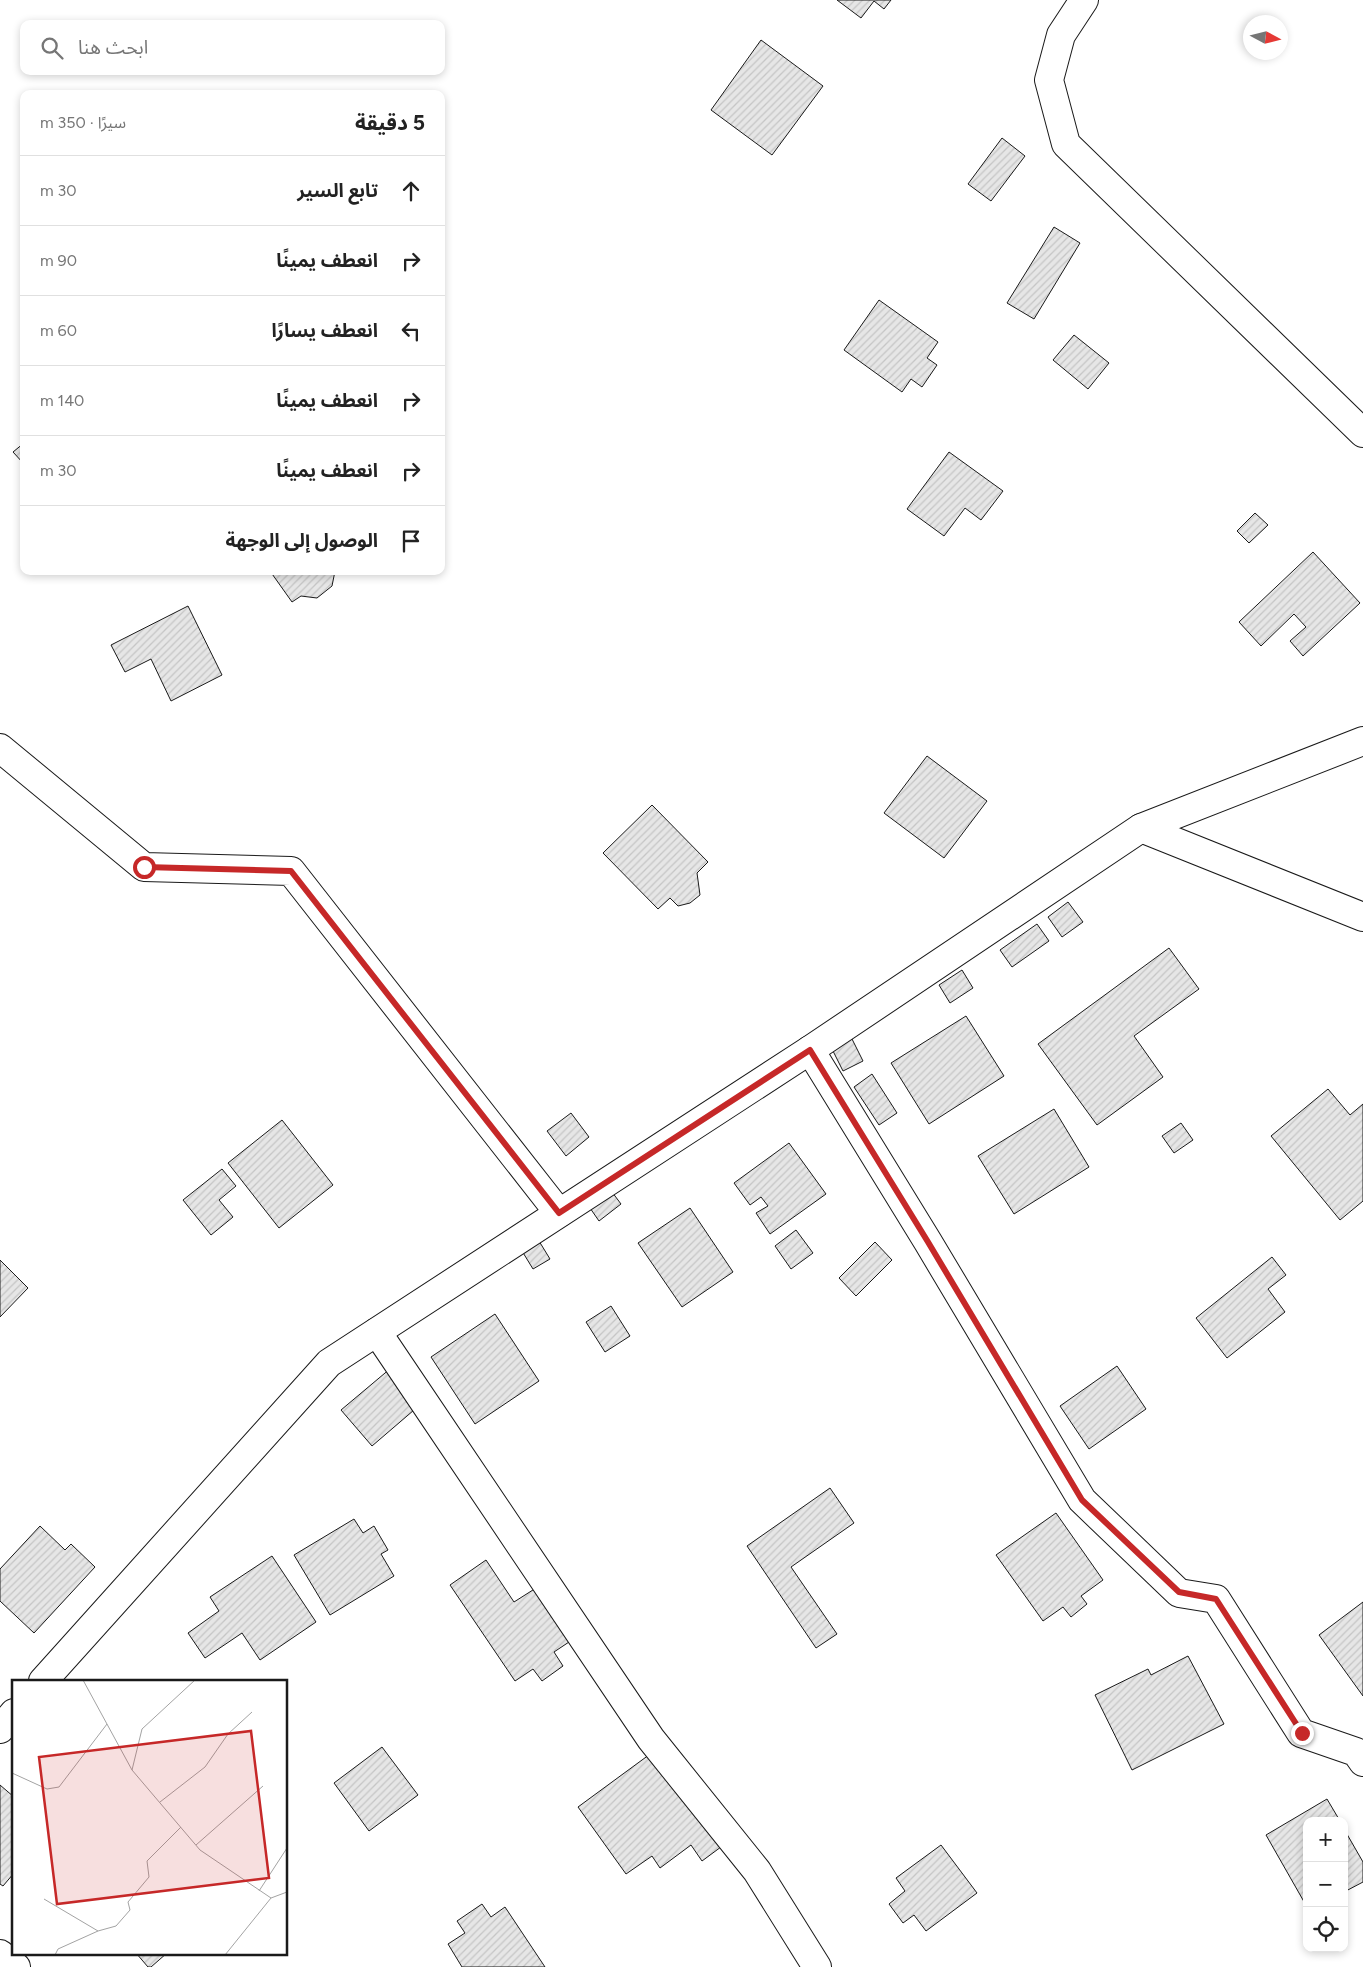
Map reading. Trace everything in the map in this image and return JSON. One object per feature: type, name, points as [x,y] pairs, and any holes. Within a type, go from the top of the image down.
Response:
[{"type":"street","points":[[1084,0],[1061,36],[1049,80],[1066,144],[1363,433]]},
{"type":"street","points":[[44,1680],[329,1363],[810,1050],[1141,828],[1363,741]]},
{"type":"street","points":[[0,748],[144,867],[291,871],[559,1213]]},
{"type":"street","points":[[1141,828],[1363,917]]},
{"type":"street","points":[[810,1050],[933,1250],[1082,1500],[1179,1592],[1216,1599],[1302,1733],[1356,1752],[1363,1762]]},
{"type":"street","points":[[377,1332],[650,1739],[757,1871],[817,1967]]},
{"type":"street","points":[[0,1729],[12,1716]]},
{"type":"street","points":[[0,1954],[16,1967]]},
{"type":"building","points":[[837,0],[891,0],[884,9],[874,1],[861,18]]},
{"type":"building","points":[[761,40],[823,86],[772,155],[711,110]]},
{"type":"building","points":[[1002,138],[1025,156],[991,201],[968,184]]},
{"type":"building","points":[[1054,227],[1080,243],[1034,319],[1007,303]]},
{"type":"building","points":[[879,300],[938,342],[927,358],[937,365],[922,387],[911,379],[902,392],[844,350]]},
{"type":"building","points":[[1074,335],[1109,363],[1088,389],[1053,360]]},
{"type":"building","points":[[20,446],[20,460],[13,452]]},
{"type":"building","points":[[949,452],[1003,491],[981,520],[965,508],[944,536],[907,509]]},
{"type":"building","points":[[1255,513],[1268,525],[1249,543],[1237,531]]},
{"type":"building","points":[[1313,552],[1360,603],[1303,656],[1290,641],[1306,627],[1294,614],[1261,646],[1239,622]]},
{"type":"building","points":[[273,575],[334,575],[332,586],[317,598],[301,596],[292,602]]},
{"type":"building","points":[[188,606],[222,675],[171,701],[151,659],[125,672],[111,645]]},
{"type":"building","points":[[927,756],[987,801],[944,858],[884,813]]},
{"type":"building","points":[[652,805],[708,862],[697,873],[700,895],[690,903],[678,906],[670,898],[658,909],[603,853]]},
{"type":"building","points":[[1068,902],[1083,922],[1062,937],[1048,917]]},
{"type":"building","points":[[1037,924],[1049,941],[1012,967],[1000,950]]},
{"type":"building","points":[[1169,948],[1199,989],[1134,1036],[1163,1077],[1097,1125],[1038,1044]]},
{"type":"building","points":[[962,970],[973,988],[950,1003],[939,985]]},
{"type":"building","points":[[966,1016],[1004,1076],[929,1124],[891,1063]]},
{"type":"building","points":[[850,1035],[863,1061],[843,1071],[830,1045]]},
{"type":"building","points":[[872,1074],[897,1113],[879,1125],[854,1087]]},
{"type":"building","points":[[1328,1089],[1350,1115],[1363,1104],[1363,1201],[1340,1220],[1271,1136]]},
{"type":"building","points":[[1054,1109],[1089,1167],[1014,1214],[978,1156]]},
{"type":"building","points":[[571,1113],[589,1137],[566,1156],[547,1131]]},
{"type":"building","points":[[282,1120],[333,1185],[279,1228],[228,1163]]},
{"type":"building","points":[[1181,1123],[1193,1140],[1174,1153],[1162,1136]]},
{"type":"building","points":[[789,1143],[826,1194],[770,1234],[756,1213],[768,1206],[761,1197],[750,1205],[734,1183]]},
{"type":"building","points":[[222,1169],[236,1186],[219,1200],[233,1217],[211,1235],[183,1200]]},
{"type":"building","points":[[612,1192],[621,1204],[599,1221],[590,1208]]},
{"type":"building","points":[[690,1208],[733,1272],[682,1307],[638,1243]]},
{"type":"building","points":[[796,1230],[813,1253],[791,1269],[775,1246]]},
{"type":"building","points":[[539,1241],[550,1259],[533,1269],[522,1251]]},
{"type":"building","points":[[875,1242],[892,1260],[856,1296],[839,1278]]},
{"type":"building","points":[[1272,1257],[1286,1275],[1268,1289],[1285,1312],[1227,1358],[1196,1318]]},
{"type":"building","points":[[0,1260],[28,1288],[0,1317]]},
{"type":"building","points":[[611,1306],[630,1336],[605,1352],[586,1322]]},
{"type":"building","points":[[495,1314],[539,1381],[475,1424],[431,1357]]},
{"type":"building","points":[[1117,1366],[1146,1409],[1089,1449],[1060,1406]]},
{"type":"building","points":[[391,1368],[421,1404],[372,1446],[341,1410]]},
{"type":"building","points":[[830,1488],[854,1523],[791,1567],[837,1634],[816,1648],[747,1546]]},
{"type":"building","points":[[1056,1513],[1103,1580],[1081,1596],[1087,1604],[1071,1617],[1063,1607],[1043,1621],[996,1555]]},
{"type":"building","points":[[354,1519],[363,1533],[374,1526],[388,1550],[381,1554],[394,1576],[330,1615],[294,1555]]},
{"type":"building","points":[[40,1526],[65,1550],[71,1544],[95,1567],[34,1633],[0,1601],[0,1569]]},
{"type":"building","points":[[272,1556],[316,1622],[260,1660],[242,1633],[205,1658],[188,1633],[219,1611],[210,1597]]},
{"type":"building","points":[[486,1560],[514,1602],[536,1588],[572,1640],[554,1652],[563,1666],[542,1681],[533,1669],[515,1681],[450,1585]]},
{"type":"building","points":[[1363,1602],[1363,1696],[1319,1635]]},
{"type":"building","points":[[1188,1656],[1224,1724],[1132,1770],[1095,1695],[1148,1669],[1151,1675]]},
{"type":"building","points":[[382,1747],[418,1795],[369,1831],[334,1783]]},
{"type":"building","points":[[657,1749],[725,1844],[702,1861],[691,1845],[660,1868],[652,1856],[626,1874],[578,1807]]},
{"type":"building","points":[[0,1785],[12,1795],[12,1875],[3,1886],[0,1884]]},
{"type":"building","points":[[1327,1799],[1338,1817],[1303,1817],[1303,1900],[1266,1835]]},
{"type":"building","points":[[1348,1836],[1363,1862],[1363,1882],[1348,1890]]},
{"type":"building","points":[[941,1845],[977,1893],[926,1931],[914,1915],[903,1923],[889,1904],[905,1891],[896,1878]]},
{"type":"building","points":[[482,1904],[491,1917],[505,1907],[545,1967],[462,1967],[448,1944],[465,1933],[457,1921]]},
{"type":"building","points":[[137,1954],[166,1954],[151,1967],[148,1967]]},
{"type":"route","points":[[144,867],[291,871],[559,1213],[810,1050],[928,1242],[1082,1500],[1179,1592],[1216,1599],[1302,1733]]}]
